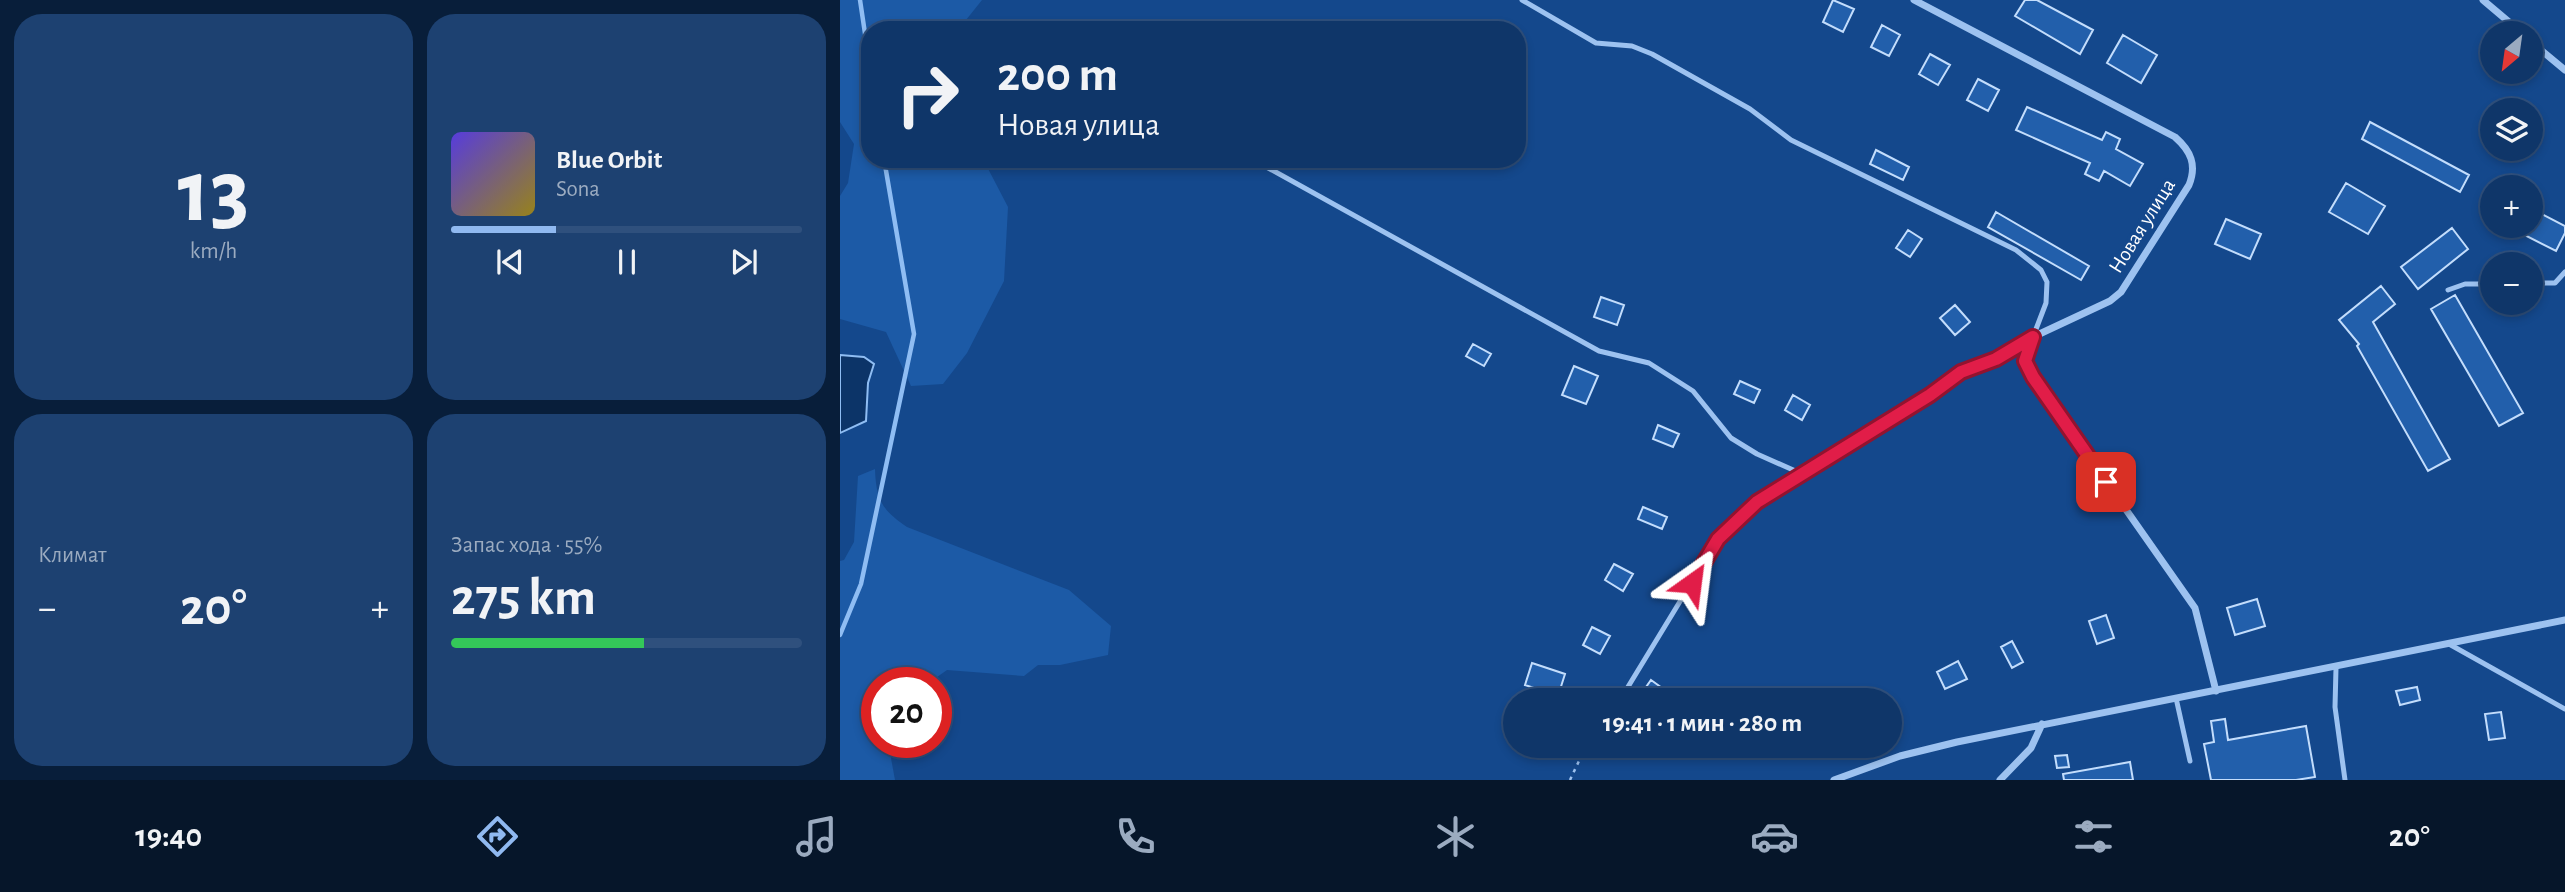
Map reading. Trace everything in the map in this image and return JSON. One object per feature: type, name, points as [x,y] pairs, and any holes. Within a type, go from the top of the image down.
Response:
[{"type":"street","name":"Новая улица","points":[[1914,0],[2175,137],[2188,149],[2194,172],[2189,185],[2122,292],[2110,301],[2033,337]]},
{"type":"street","points":[[2483,0],[2508,21]]},
{"type":"street","points":[[2543,52],[2565,70]]},
{"type":"street","points":[[2033,337],[2025,361],[2033,377],[2195,608],[2216,691]]},
{"type":"street","points":[[1834,780],[1900,756],[2042,724],[2336,668],[2565,620]]},
{"type":"street","points":[[2000,780],[2031,748],[2042,724]]},
{"type":"lane","points":[[1522,0],[1596,43],[1632,46],[1652,54],[1750,109],[1791,140],[2016,250],[2041,270],[2047,282],[2046,303],[2033,337],[1996,359],[1961,372],[1919,402],[1800,473],[1757,502],[1718,539],[1627,688]]},
{"type":"lane","points":[[1268,168],[1599,351],[1649,363],[1693,391],[1731,438],[1757,454],[1800,473]]},
{"type":"lane","points":[[2543,283],[2555,283],[2565,272]]},
{"type":"lane","points":[[2448,290],[2465,284],[2480,284]]},
{"type":"lane","points":[[2449,644],[2565,709]]},
{"type":"lane","points":[[2336,668],[2335,707],[2345,780]]},
{"type":"lane","points":[[2176,698],[2190,761]]},
{"type":"path","points":[[1570,780],[1580,758]]},
{"type":"shaded area","points":[[840,0],[982,0],[965,21],[861,21],[861,168],[988,168],[1008,207],[1004,281],[967,353],[943,384],[911,386],[886,332],[840,319],[840,196],[848,183],[854,144],[840,122]]},
{"type":"shaded area","points":[[840,355],[864,357],[874,364],[868,383],[866,421],[840,433]]},
{"type":"shaded area","points":[[875,469],[882,503],[907,527],[1069,590],[1111,626],[1108,655],[1060,665],[1038,665],[1024,676],[952,670],[952,667],[861,667],[861,758],[891,758],[895,780],[840,780],[840,561],[844,560],[854,542],[858,476]]},
{"type":"building","points":[[1833,0],[1854,9],[1843,32],[1823,22]]},
{"type":"building","points":[[2025,0],[2037,0],[2093,30],[2080,54],[2015,16]]},
{"type":"building","points":[[1882,25],[1900,35],[1889,56],[1871,47]]},
{"type":"building","points":[[2123,35],[2157,55],[2141,83],[2107,63]]},
{"type":"building","points":[[1930,54],[1950,65],[1938,85],[1919,74]]},
{"type":"building","points":[[1978,79],[1999,90],[1988,111],[1967,100]]},
{"type":"building","points":[[2027,107],[2102,140],[2106,132],[2120,139],[2116,149],[2143,164],[2130,186],[2104,171],[2099,181],[2085,174],[2090,163],[2016,130]]},
{"type":"building","points":[[2370,122],[2469,175],[2460,192],[2362,139]]},
{"type":"building","points":[[1876,150],[1909,167],[1903,180],[1870,164]]},
{"type":"building","points":[[2346,183],[2385,206],[2368,234],[2329,212]]},
{"type":"building","points":[[1996,212],[2089,266],[2081,280],[1988,227]]},
{"type":"building","points":[[2543,215],[2565,226],[2565,233],[2556,251],[2531,238],[2543,238]]},
{"type":"building","points":[[2226,219],[2261,234],[2250,259],[2215,244]]},
{"type":"building","points":[[2452,228],[2468,249],[2418,289],[2401,267]]},
{"type":"building","points":[[1908,230],[1922,239],[1910,257],[1896,248]]},
{"type":"building","points":[[2381,286],[2395,304],[2373,322],[2450,459],[2428,471],[2357,346],[2359,344],[2339,320]]},
{"type":"building","points":[[2455,295],[2523,413],[2499,426],[2431,309]]},
{"type":"building","points":[[1601,297],[1624,305],[1617,325],[1594,317]]},
{"type":"building","points":[[1955,305],[1970,322],[1955,335],[1940,318]]},
{"type":"building","points":[[1473,344],[1491,354],[1484,366],[1466,356]]},
{"type":"building","points":[[1574,366],[1598,376],[1586,404],[1562,395]]},
{"type":"building","points":[[1740,381],[1760,390],[1754,403],[1734,394]]},
{"type":"building","points":[[1793,395],[1810,405],[1802,420],[1785,410]]},
{"type":"building","points":[[1658,425],[1679,434],[1673,447],[1653,439]]},
{"type":"building","points":[[1643,507],[1667,517],[1662,529],[1638,519]]},
{"type":"building","points":[[1614,564],[1633,574],[1623,591],[1605,580]]},
{"type":"building","points":[[2257,599],[2265,626],[2235,635],[2227,608]]},
{"type":"building","points":[[2106,615],[2114,638],[2097,644],[2089,621]]},
{"type":"building","points":[[1592,627],[1610,636],[1600,654],[1583,645]]},
{"type":"building","points":[[2012,641],[2023,662],[2012,668],[2001,647]]},
{"type":"building","points":[[1958,661],[1967,679],[1945,689],[1937,672]]},
{"type":"building","points":[[1532,663],[1565,674],[1561,688],[1534,688],[1525,685]]},
{"type":"building","points":[[1651,680],[1662,688],[1645,688]]},
{"type":"building","points":[[2417,687],[2420,700],[2400,705],[2396,691]]},
{"type":"building","points":[[2501,712],[2505,738],[2489,740],[2485,714]]},
{"type":"building","points":[[2225,719],[2228,740],[2306,726],[2315,777],[2296,780],[2211,780],[2204,744],[2214,742],[2211,721]]},
{"type":"building","points":[[2067,755],[2069,767],[2057,768],[2055,756]]},
{"type":"building","points":[[2130,762],[2133,780],[2064,780],[2063,774]]},
{"type":"waterway","points":[[860,0],[863,21]]},
{"type":"waterway","points":[[840,635],[861,584],[914,334],[886,168]]},
{"type":"route","points":[[1692,583],[1718,539],[1757,502],[1930,395],[1961,372],[1996,359],[2033,337],[2027,348],[2025,361],[2033,377],[2106,482]]}]
